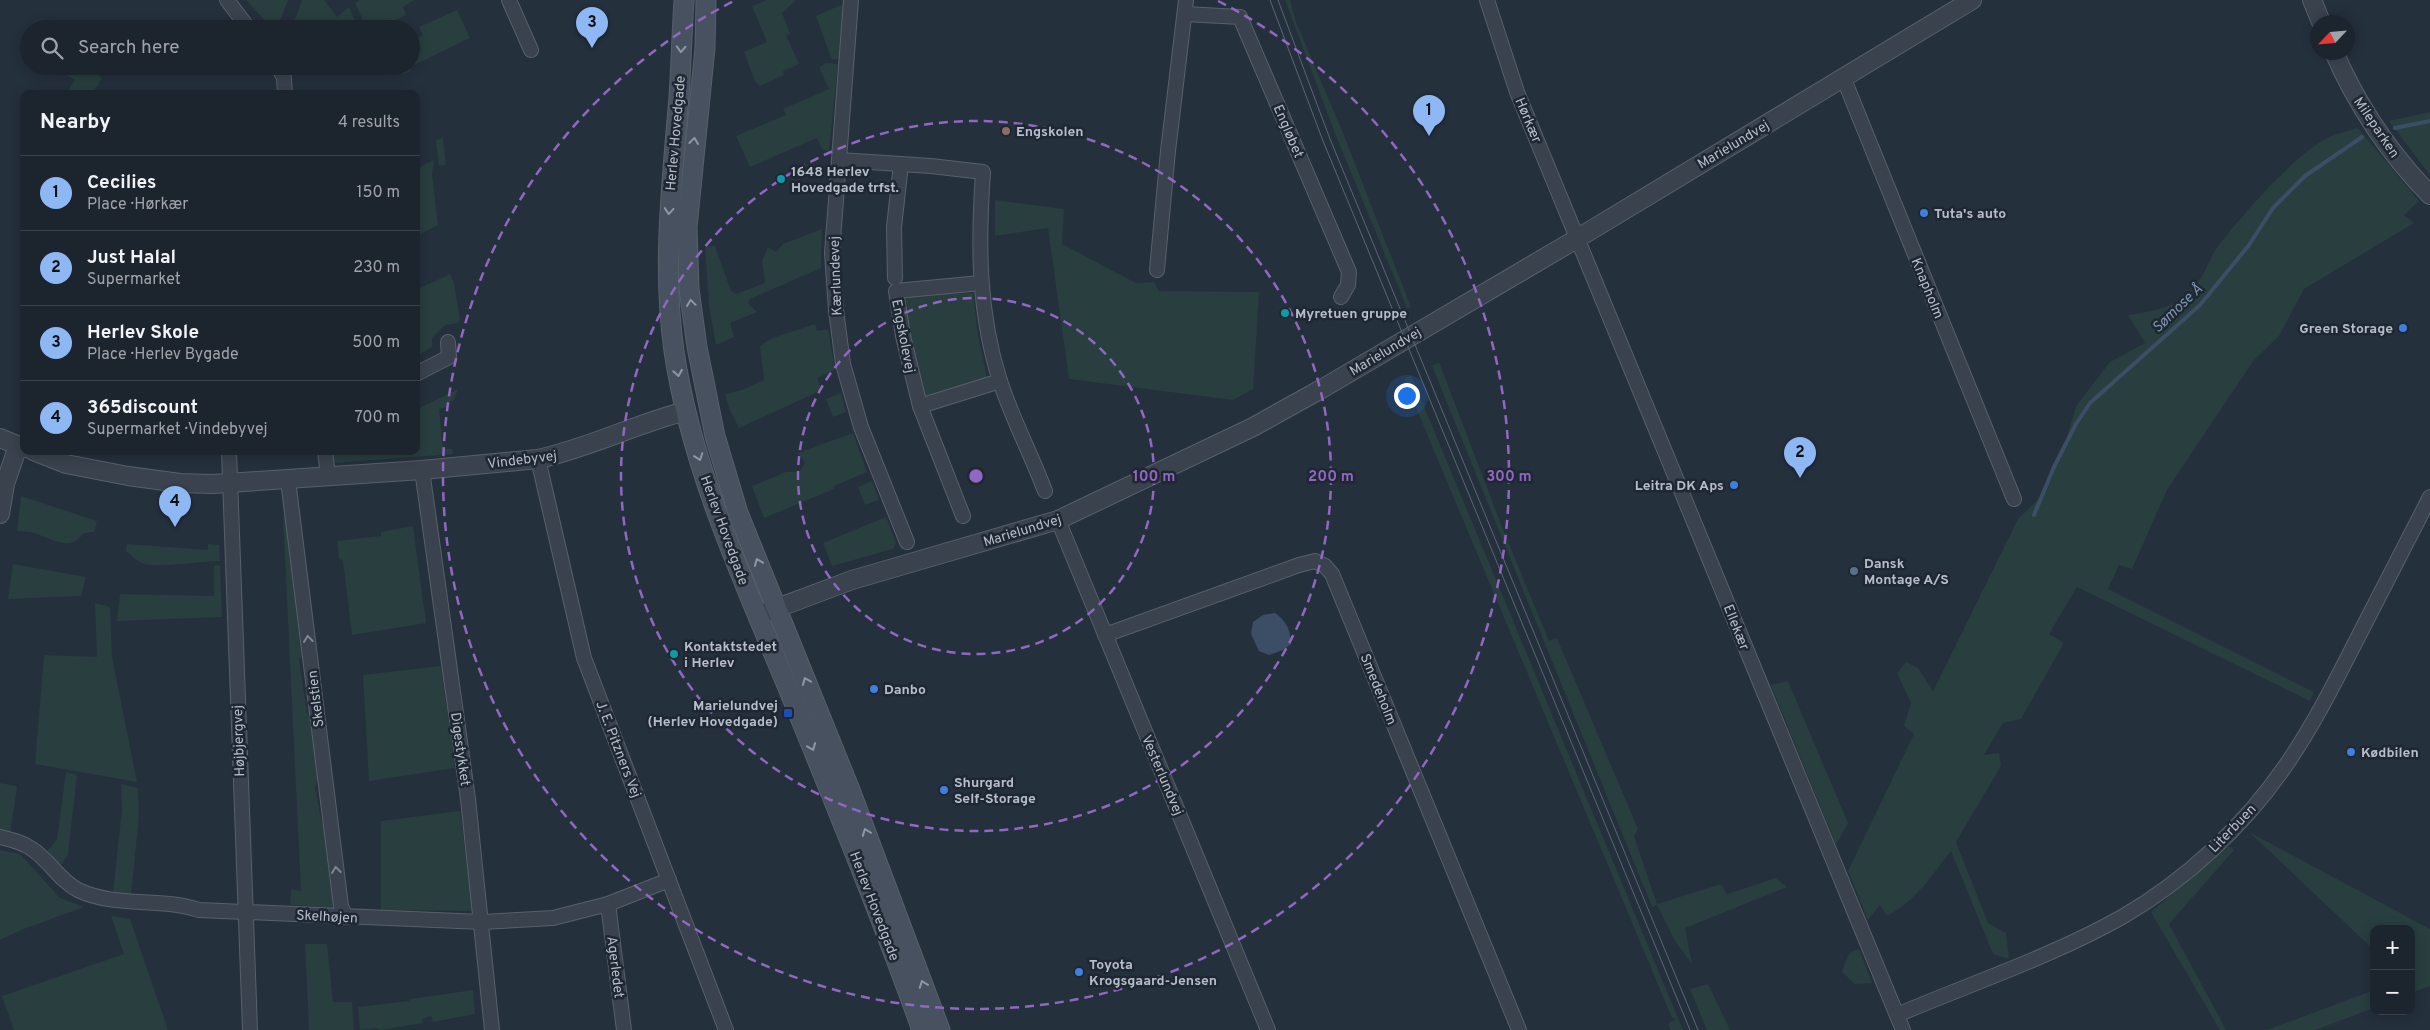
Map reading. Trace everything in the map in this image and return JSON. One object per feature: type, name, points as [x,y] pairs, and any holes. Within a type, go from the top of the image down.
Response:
[{"type":"main road","name":"Herlev Hovedgade","points":[[684,0],[679,94],[668,221],[668,271],[674,347],[692,437],[735,561],[867,882],[922,1030]]},
{"type":"main road","name":"Herlev Hovedgade","points":[[706,0],[705,48],[687,228],[689,289],[714,436],[738,513],[850,790],[940,1030]]},
{"type":"street","points":[[227,0],[242,20]]},
{"type":"street","points":[[509,0],[531,50]]},
{"type":"street","name":"Kærlundevej","points":[[851,0],[832,253],[840,344],[861,427],[907,542]]},
{"type":"street","name":"Hørkær","points":[[1487,0],[1517,92],[1578,238]]},
{"type":"street","name":"Marielundvej","points":[[757,616],[852,580],[1058,520],[1253,427],[1325,387],[1578,238],[1972,0]]},
{"type":"street","points":[[2312,0],[2318,15]]},
{"type":"street","name":"Engløbet","points":[[1157,270],[1185,7],[1240,17],[1348,272],[1348,285],[1341,297]]},
{"type":"street","name":"Mileparken","points":[[2338,60],[2352,91],[2374,125],[2397,158],[2430,195]]},
{"type":"street","points":[[282,75],[285,90]]},
{"type":"street","name":"Knapholm","points":[[1843,77],[2014,499]]},
{"type":"street","points":[[839,160],[983,172],[979,238],[981,283],[988,330],[1000,381],[1045,491]]},
{"type":"street","points":[[895,278],[894,227],[901,164]]},
{"type":"street","name":"Ellekær","points":[[1578,238],[1903,1030]]},
{"type":"street","name":"Engskolevej","points":[[963,516],[920,406],[903,336],[896,291],[981,283]]},
{"type":"street","points":[[420,372],[449,357],[448,342]]},
{"type":"street","points":[[920,406],[1000,381]]},
{"type":"street","name":"Vindebyvej","points":[[43,455],[66,464],[128,476],[180,483],[230,484],[422,470],[538,459],[562,454],[640,424],[686,411],[707,402]]},
{"type":"street","name":"Vindebyvej","points":[[0,438],[20,446]]},
{"type":"street","points":[[0,514],[5,484],[21,455]]},
{"type":"street","name":"Højbjergvej","points":[[229,455],[231,563],[250,1030]]},
{"type":"street","points":[[325,455],[328,476]]},
{"type":"street","name":"J. E. Pitzners Vej","points":[[538,459],[584,658],[726,1030]]},
{"type":"street","name":"Digestykket","points":[[422,470],[468,798],[492,1030]]},
{"type":"street","name":"Skelstien","points":[[288,480],[331,831],[341,906],[346,917]]},
{"type":"street","name":"Literbuen","points":[[1897,1015],[2085,937],[2123,916],[2160,892],[2208,854],[2245,816],[2286,766],[2316,718],[2430,497]]},
{"type":"street","name":"Vesterlundvej","points":[[1058,520],[1268,1030]]},
{"type":"street","name":"Smedeholm","points":[[1105,635],[1300,565],[1315,561],[1325,566],[1332,574],[1519,1030]]},
{"type":"street","name":"Skelhøjen","points":[[0,837],[20,842],[34,850],[76,889],[97,897],[135,903],[185,905],[199,910],[482,922],[553,918],[608,904],[668,880]]},
{"type":"street","name":"Agerledet","points":[[608,904],[624,1030]]},
{"type":"green space","points":[[246,0],[288,0],[279,20],[265,20]]},
{"type":"green space","points":[[302,0],[324,0],[337,17],[349,7],[355,20],[295,20]]},
{"type":"green space","points":[[359,0],[414,0],[403,7],[406,15],[395,20],[363,20],[355,3]]},
{"type":"green space","points":[[767,0],[796,0],[782,13],[790,34],[786,35],[799,64],[783,71],[784,75],[760,86],[755,81],[744,52],[767,42],[752,6]]},
{"type":"green space","points":[[1285,0],[1290,0],[1296,22],[1343,133],[1411,307],[1407,308],[1336,136]]},
{"type":"green space","points":[[843,4],[839,59],[832,60],[816,16]]},
{"type":"green space","points":[[457,10],[470,38],[420,62],[420,36],[423,35],[420,27]]},
{"type":"green space","points":[[827,63],[838,64],[829,151],[822,149],[817,138],[750,167],[736,136],[786,115],[783,109],[829,89],[819,67]]},
{"type":"green space","points":[[66,75],[98,75],[102,78],[94,90],[69,90],[75,80]]},
{"type":"green space","points":[[2430,112],[2430,175],[2389,121]]},
{"type":"green space","points":[[2358,128],[2419,201],[2404,215],[2414,223],[2304,289],[2279,336],[2254,360],[2167,490],[2132,569],[2119,565],[2108,589],[2314,692],[2310,701],[2077,587],[2049,634],[2064,643],[2021,719],[2003,723],[1984,755],[1999,753],[2001,766],[1956,842],[1988,923],[2006,933],[2009,959],[1993,954],[1951,851],[1922,887],[1906,903],[1887,916],[1880,905],[1868,920],[1848,871],[1914,734],[1904,726],[1911,703],[1897,673],[1906,662],[1918,668],[1933,691],[2018,519],[2046,492],[2066,441],[2076,406],[2110,362],[2145,343],[2128,315],[2167,306],[2188,294],[2198,283],[2218,246],[2254,203],[2286,170],[2301,156],[2329,137]]},
{"type":"green space","points":[[443,138],[446,165],[439,166],[436,140]]},
{"type":"green space","points":[[434,160],[432,174],[438,225],[420,234],[420,167]]},
{"type":"green space","points":[[995,200],[1064,209],[1062,244],[1136,283],[1154,282],[1159,291],[1259,292],[1253,389],[1233,400],[1069,379],[1048,228],[995,236]]},
{"type":"green space","points":[[822,229],[821,268],[750,299],[748,303],[757,312],[730,323],[734,337],[716,345],[709,306],[705,246],[715,246],[731,291],[736,294],[765,283],[762,261],[768,247],[776,252],[783,244]]},
{"type":"green space","points":[[450,274],[454,283],[460,319],[458,323],[445,325],[432,338],[432,347],[420,354],[420,288]]},
{"type":"green space","points":[[973,293],[978,335],[987,377],[924,397],[902,295]]},
{"type":"green space","points":[[815,324],[817,331],[828,329],[835,370],[817,378],[822,390],[739,428],[729,408],[725,394],[742,390],[764,380],[760,346],[770,339]]},
{"type":"green space","points":[[1439,362],[1502,527],[1549,641],[1557,638],[1638,829],[1634,836],[1657,904],[1721,884],[1727,894],[1776,878],[1787,887],[1685,928],[1692,964],[1675,941],[1657,905],[1652,907],[1432,366]]},
{"type":"green space","points":[[1411,375],[1683,1030],[1671,1030],[1668,1024],[1677,1018],[1672,1018],[1404,379]]},
{"type":"green space","points":[[458,389],[454,400],[447,404],[447,407],[439,409],[443,449],[452,449],[453,454],[331,463],[330,455],[420,455],[420,408]]},
{"type":"green space","points":[[841,393],[846,412],[833,417],[826,399]]},
{"type":"green space","points":[[853,433],[867,472],[834,486],[834,489],[764,518],[752,486],[786,472],[799,472],[805,463],[798,453]]},
{"type":"green space","points":[[872,481],[879,500],[865,505],[858,487]]},
{"type":"green space","points":[[21,496],[97,521],[94,532],[84,533],[73,542],[62,543],[32,532],[17,531]]},
{"type":"green space","points":[[283,516],[288,517],[303,657],[299,659],[307,714],[313,716],[318,780],[315,787],[322,824],[326,825],[338,908],[290,905],[291,889],[301,891]]},
{"type":"green space","points":[[886,517],[896,543],[893,549],[832,566],[823,543]]},
{"type":"green space","points":[[413,526],[426,623],[352,635],[343,560],[339,559],[337,541],[381,536],[381,532]]},
{"type":"green space","points":[[127,544],[208,550],[208,544],[219,545],[220,561],[149,565],[140,562],[126,551]]},
{"type":"green space","points":[[13,564],[86,577],[81,596],[8,599]]},
{"type":"green space","points":[[214,565],[220,566],[222,617],[117,621],[120,594],[214,596]]},
{"type":"green space","points":[[95,603],[110,607],[112,657],[137,782],[35,764],[44,655],[97,657]]},
{"type":"green space","points":[[441,666],[455,768],[369,781],[363,675]]},
{"type":"green space","points":[[1788,681],[1848,823],[1836,845],[1771,685]]},
{"type":"green space","points":[[66,772],[77,775],[68,855],[59,867],[46,853],[57,839]]},
{"type":"green space","points":[[0,783],[16,786],[17,788],[10,833],[0,831]]},
{"type":"green space","points":[[121,784],[138,788],[139,815],[131,895],[113,892],[122,810]]},
{"type":"green space","points":[[460,811],[473,911],[381,910],[381,821]]},
{"type":"green space","points":[[2249,832],[2430,929],[2430,986],[2415,992],[2415,925],[2370,925],[2370,946]]},
{"type":"green space","points":[[2229,846],[2234,850],[2169,924],[2226,1030],[2220,1030],[2151,912]]},
{"type":"green space","points":[[0,850],[20,854],[60,898],[84,907],[21,930],[0,940]]},
{"type":"green space","points":[[111,916],[130,919],[168,1030],[14,1030],[2,996],[124,954]]},
{"type":"green space","points":[[305,944],[327,944],[333,1002],[352,1002],[354,1030],[309,1030]]},
{"type":"green space","points":[[1859,949],[1872,983],[1855,984],[1842,972],[1849,953]]},
{"type":"green space","points":[[1708,984],[1730,1030],[1707,1030],[1690,989]]},
{"type":"green space","points":[[473,990],[475,1014],[433,1022],[431,1016],[422,1019],[423,1023],[380,1030],[377,1028],[360,1030],[358,1007],[409,1001],[411,999]]},
{"type":"green space","points":[[2370,991],[2370,1009],[2315,1030],[2267,1030]]},
{"type":"water","points":[[1275,613],[1287,626],[1291,644],[1283,650],[1269,655],[1259,651],[1251,634],[1253,622],[1263,615]]},
{"type":"waterway","name":"Sømose Å","points":[[2395,128],[2430,121]]},
{"type":"waterway","name":"Sømose Å","points":[[2034,515],[2054,467],[2076,424],[2090,403],[2200,305],[2249,245],[2273,208],[2305,176],[2362,137]]},
{"type":"tram line","points":[[1270,0],[1323,141],[1690,1030]]},
{"type":"tram line","points":[[1278,0],[1330,139],[1698,1030]]},
{"type":"place","name":"Herlev Skole","points":[[592,48]]},
{"type":"place","name":"Engskolen","points":[[1006,131]]},
{"type":"place","name":"Cecilies","points":[[1429,136]]},
{"type":"place","name":"1648 Herlev Hovedgade trfst.","points":[[781,179]]},
{"type":"place","name":"Tuta's auto","points":[[1924,213]]},
{"type":"place","name":"Myretuen gruppe","points":[[1285,313]]},
{"type":"place","name":"Green Storage","points":[[2403,328]]},
{"type":"place","name":"Just Halal","points":[[1800,478]]},
{"type":"place","name":"Leitra DK Aps","points":[[1734,485]]},
{"type":"place","name":"365discount","points":[[175,527]]},
{"type":"place","name":"Dansk Montage A/S","points":[[1854,571]]},
{"type":"place","name":"Kontaktstedet i Herlev","points":[[674,654]]},
{"type":"place","name":"Danbo","points":[[874,689]]},
{"type":"place","name":"Marielundvej (Herlev Hovedgade)","points":[[788,713]]},
{"type":"place","name":"Kødbilen","points":[[2351,752]]},
{"type":"place","name":"Shurgard Self-Storage","points":[[944,790]]},
{"type":"place","name":"Toyota Krogsgaard-Jensen","points":[[1079,972]]}]
